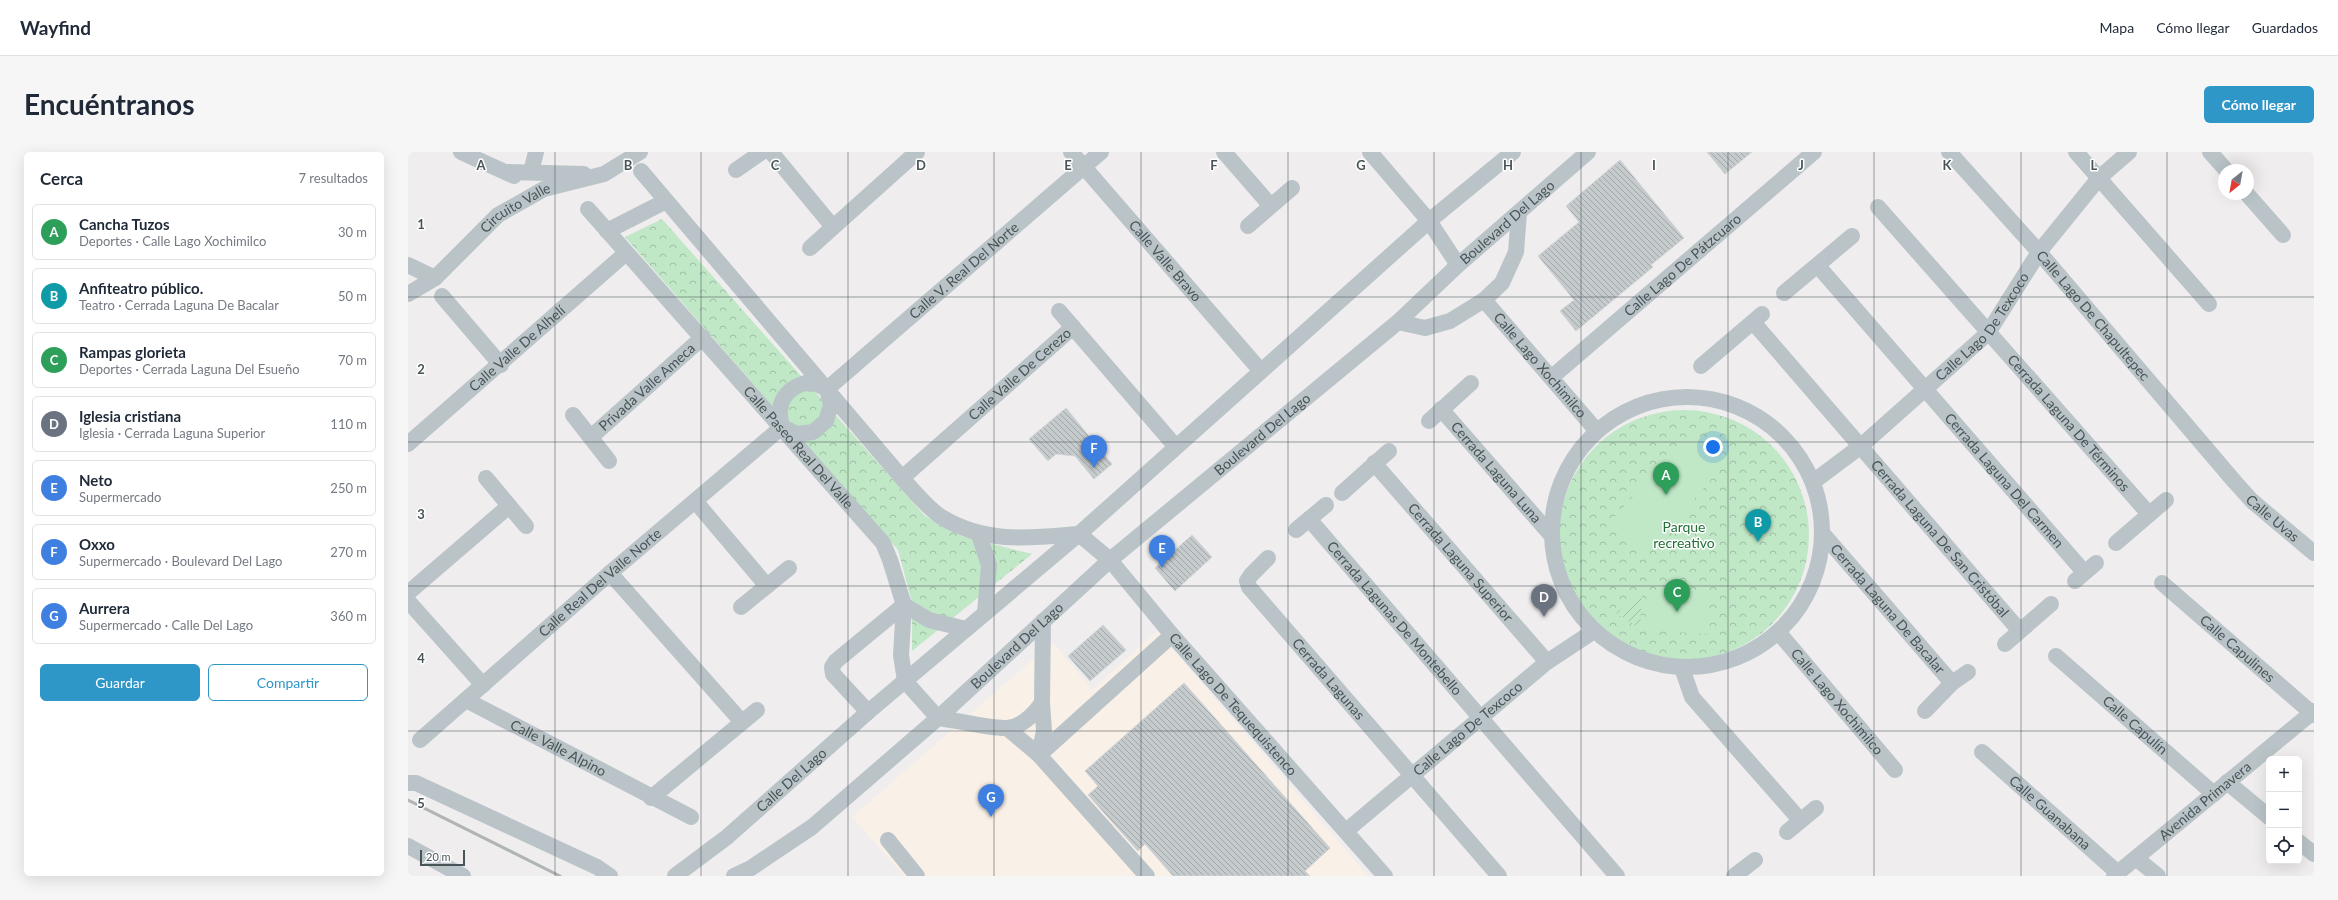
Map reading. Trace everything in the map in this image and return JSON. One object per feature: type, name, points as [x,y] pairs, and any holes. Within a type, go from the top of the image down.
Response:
[{"type":"street","points":[[461,152],[544,189]]},
{"type":"street","points":[[531,172],[536,152]]},
{"type":"street","name":"Circuito Valle","points":[[408,294],[435,278],[498,215],[544,189],[604,174],[640,152]]},
{"type":"street","points":[[736,170],[762,152]]},
{"type":"street","points":[[771,152],[833,227]]},
{"type":"street","points":[[810,248],[917,152]]},
{"type":"street","name":"Calle Valle Bravo","points":[[1071,152],[1260,370]]},
{"type":"street","name":"Calle V. Real Del Norte","points":[[827,389],[1101,152]]},
{"type":"street","points":[[1224,152],[1270,205]]},
{"type":"street","points":[[1370,152],[1428,221],[1458,266]]},
{"type":"street","points":[[1042,703],[1034,713],[1020,724],[1007,728],[938,718],[905,681],[1079,534],[1260,370],[1428,221],[1513,152]]},
{"type":"street","name":"Boulevard Del Lago","points":[[938,718],[1110,560],[1398,322],[1458,266],[1588,152]]},
{"type":"street","name":"Calle Lago De Pátzcuaro","points":[[1552,377],[1814,152]]},
{"type":"street","name":"Calle Lago De Chapultepec","points":[[1949,152],[2039,252],[2234,481]]},
{"type":"street","points":[[2076,152],[2209,304]]},
{"type":"street","name":"Calle Lago De Texcoco","points":[[1813,482],[1861,446],[1988,332],[2039,252],[2099,178],[2129,152]]},
{"type":"street","points":[[2210,152],[2221,164]]},
{"type":"street","points":[[641,171],[902,478],[942,518],[979,535],[1019,539],[1079,534]]},
{"type":"street","points":[[506,172],[604,174]]},
{"type":"street","points":[[1248,226],[1270,205],[1292,188]]},
{"type":"street","points":[[2252,200],[2284,235]]},
{"type":"street","points":[[606,230],[666,201]]},
{"type":"street","name":"Cerrada Laguna De Términos","points":[[1878,207],[2149,514]]},
{"type":"street","name":"Calle Paseo Real Del Valle","points":[[588,209],[703,337],[883,543],[904,605],[901,655],[905,681]]},
{"type":"street","points":[[1398,322],[1425,328],[1450,321],[1484,300],[1502,283],[1516,252],[1519,213]]},
{"type":"street","points":[[1784,293],[1852,236]]},
{"type":"street","name":"Calle Valle De Alhelí","points":[[410,438],[501,365],[626,253]]},
{"type":"street","points":[[408,265],[435,278]]},
{"type":"street","name":"Cerrada Laguna Del Carmen","points":[[1818,266],[2085,572]]},
{"type":"street","points":[[442,296],[501,365]]},
{"type":"street","name":"Calle Lago Xochimilco","points":[[1484,300],[1552,377],[1596,430]]},
{"type":"street","points":[[1060,311],[1073,327]]},
{"type":"street","name":"Cerrada Laguna De San Cristóbal","points":[[1701,366],[1758,318],[1861,446],[2019,630]]},
{"type":"street","name":"Calle Valle De Cerezo","points":[[902,478],[1073,327],[1176,447]]},
{"type":"street","name":"Privada Valle Ameca","points":[[591,437],[703,337]]},
{"type":"street","points":[[806,383],[817,384],[827,389],[831,405],[826,421],[822,425],[813,432],[797,434],[782,427],[779,410],[785,394],[794,386],[806,383]]},
{"type":"street","name":"Cerrada Laguna Luna","points":[[1429,421],[1471,383]]},
{"type":"street","points":[[1686,396],[1718,400],[1748,411],[1776,430],[1797,454],[1813,482],[1821,508],[1823,534],[1818,571],[1802,605],[1779,633],[1750,653],[1717,665],[1682,668],[1650,663],[1620,650],[1594,631],[1573,606],[1558,577],[1551,546],[1551,535],[1560,482],[1575,454],[1596,430],[1623,412],[1654,400],[1686,396]]},
{"type":"street","name":"Cerrada Laguna Luna","points":[[1441,410],[1551,535]]},
{"type":"street","name":"Privada Valle Ameca","points":[[573,415],[609,461]]},
{"type":"street","name":"Calle Real Del Valle Norte","points":[[420,740],[610,573],[782,427]]},
{"type":"street","points":[[1342,493],[1389,451]]},
{"type":"street","name":"Cerrada Laguna Superior","points":[[1374,463],[1547,662]]},
{"type":"street","points":[[486,478],[526,526]]},
{"type":"street","name":"Calle Uvas","points":[[2234,481],[2252,501],[2314,553]]},
{"type":"street","points":[[2116,544],[2166,500]]},
{"type":"street","points":[[695,501],[766,586]]},
{"type":"street","points":[[1296,530],[1326,505]]},
{"type":"street","points":[[408,593],[509,506]]},
{"type":"street","name":"Cerrada Lagunas De Montebello","points":[[1309,519],[1617,876]]},
{"type":"street","name":"Calle Lago De Tequequistenco","points":[[1079,534],[1110,560],[1172,636],[1385,876]]},
{"type":"street","name":"Cerrada Laguna De Bacalar","points":[[1823,534],[1952,683]]},
{"type":"street","points":[[979,535],[989,565],[985,613]]},
{"type":"street","name":"Cerrada Lagunas","points":[[1268,558],[1250,575],[1248,581],[1249,587],[1499,876]]},
{"type":"street","points":[[741,607],[789,568]]},
{"type":"street","points":[[610,573],[742,722]]},
{"type":"street","name":"Calle Capulines","points":[[2162,583],[2313,713]]},
{"type":"street","points":[[408,601],[483,685]]},
{"type":"street","name":"Cerrada Laguna De San Cristóbal","points":[[2005,644],[2019,630],[2051,604]]},
{"type":"street","points":[[868,712],[833,674],[832,667],[836,660],[904,605],[929,620],[966,629]]},
{"type":"street","points":[[1039,755],[1044,731],[1042,703],[1043,621]]},
{"type":"street","name":"Calle Lago De Texcoco","points":[[1346,831],[1547,662],[1594,631]]},
{"type":"street","name":"Calle Lago Xochimilco","points":[[1779,633],[1895,770]]},
{"type":"street","points":[[1039,755],[1172,636]]},
{"type":"street","name":"Calle Capulín","points":[[2056,656],[2214,794]]},
{"type":"street","points":[[1682,668],[1692,697],[1800,820]]},
{"type":"street","name":"Cerrada Laguna De Bacalar","points":[[1924,710],[1952,683],[1968,672]]},
{"type":"street","name":"Calle Del Lago","points":[[677,876],[726,837],[905,681]]},
{"type":"street","name":"Calle Valle Alpino","points":[[466,700],[651,798],[691,817]]},
{"type":"street","points":[[651,798],[757,710]]},
{"type":"street","name":"Avenida Primavera","points":[[2116,874],[2137,859],[2227,782],[2313,713]]},
{"type":"street","points":[[734,876],[751,868],[812,827],[938,718]]},
{"type":"street","points":[[1007,728],[1039,755],[1147,876]]},
{"type":"street","name":"Calle Guanabana","points":[[1982,752],[2116,874]]},
{"type":"street","points":[[2227,782],[2266,814]]},
{"type":"street","points":[[408,783],[416,783],[597,867],[610,876]]},
{"type":"street","points":[[1787,832],[1816,808]]},
{"type":"street","points":[[888,840],[914,873]]},
{"type":"street","points":[[2302,844],[2314,854]]},
{"type":"street","points":[[408,846],[462,876]]},
{"type":"street","points":[[2137,859],[2158,876]]},
{"type":"street","points":[[1734,876],[1755,860]]},
{"type":"shaded area","points":[[1157,631],[1368,876],[904,876],[852,817],[1053,642],[1092,690]]},
{"type":"green space","points":[[662,219],[925,516],[961,536],[1032,554],[912,651],[912,602],[898,550],[625,237]]},
{"type":"green space","name":"Parque recreativo","points":[[1672,410],[1696,410],[1720,415],[1743,424],[1773,446],[1788,465],[1800,487],[1807,511],[1809,535],[1807,559],[1800,583],[1788,605],[1773,624],[1754,639],[1732,651],[1696,660],[1672,660],[1648,655],[1625,646],[1604,632],[1587,615],[1573,594],[1564,571],[1559,547],[1559,523],[1564,499],[1573,476],[1587,455],[1604,438],[1625,424],[1648,415]]},
{"type":"green space","points":[[1687,436],[1722,467],[1646,554],[1610,522]]},
{"type":"green space","points":[[1647,591],[1709,595],[1706,634],[1645,630]]},
{"type":"green space","points":[[1642,593],[1640,629],[1616,613]]},
{"type":"building","points":[[1707,152],[1752,152],[1725,174]]},
{"type":"building","points":[[1620,160],[1684,238],[1651,265],[1653,267],[1576,331],[1560,311],[1574,300],[1538,256],[1579,222],[1566,206]]},
{"type":"building","points":[[1066,408],[1112,464],[1094,479],[1075,456],[1056,454],[1048,461],[1029,439]]},
{"type":"building","points":[[1192,535],[1212,557],[1175,591],[1155,568]]},
{"type":"building","points":[[1103,625],[1126,650],[1090,681],[1068,656]]},
{"type":"building","points":[[1184,683],[1330,848],[1305,871],[1310,876],[1173,876],[1145,844],[1138,851],[1088,795],[1098,786],[1085,771]]},
{"type":"railway","points":[[408,800],[560,876]]},
{"type":"place","name":"Oxxo","points":[[1094,468]]},
{"type":"place","name":"Cancha Tuzos","points":[[1666,495]]},
{"type":"place","name":"Anfiteatro público.","points":[[1758,542]]},
{"type":"place","name":"Neto","points":[[1162,568]]},
{"type":"place","name":"Rampas glorieta","points":[[1677,612]]},
{"type":"place","name":"Iglesia cristiana","points":[[1544,617]]},
{"type":"place","name":"Aurrera","points":[[991,817]]}]
